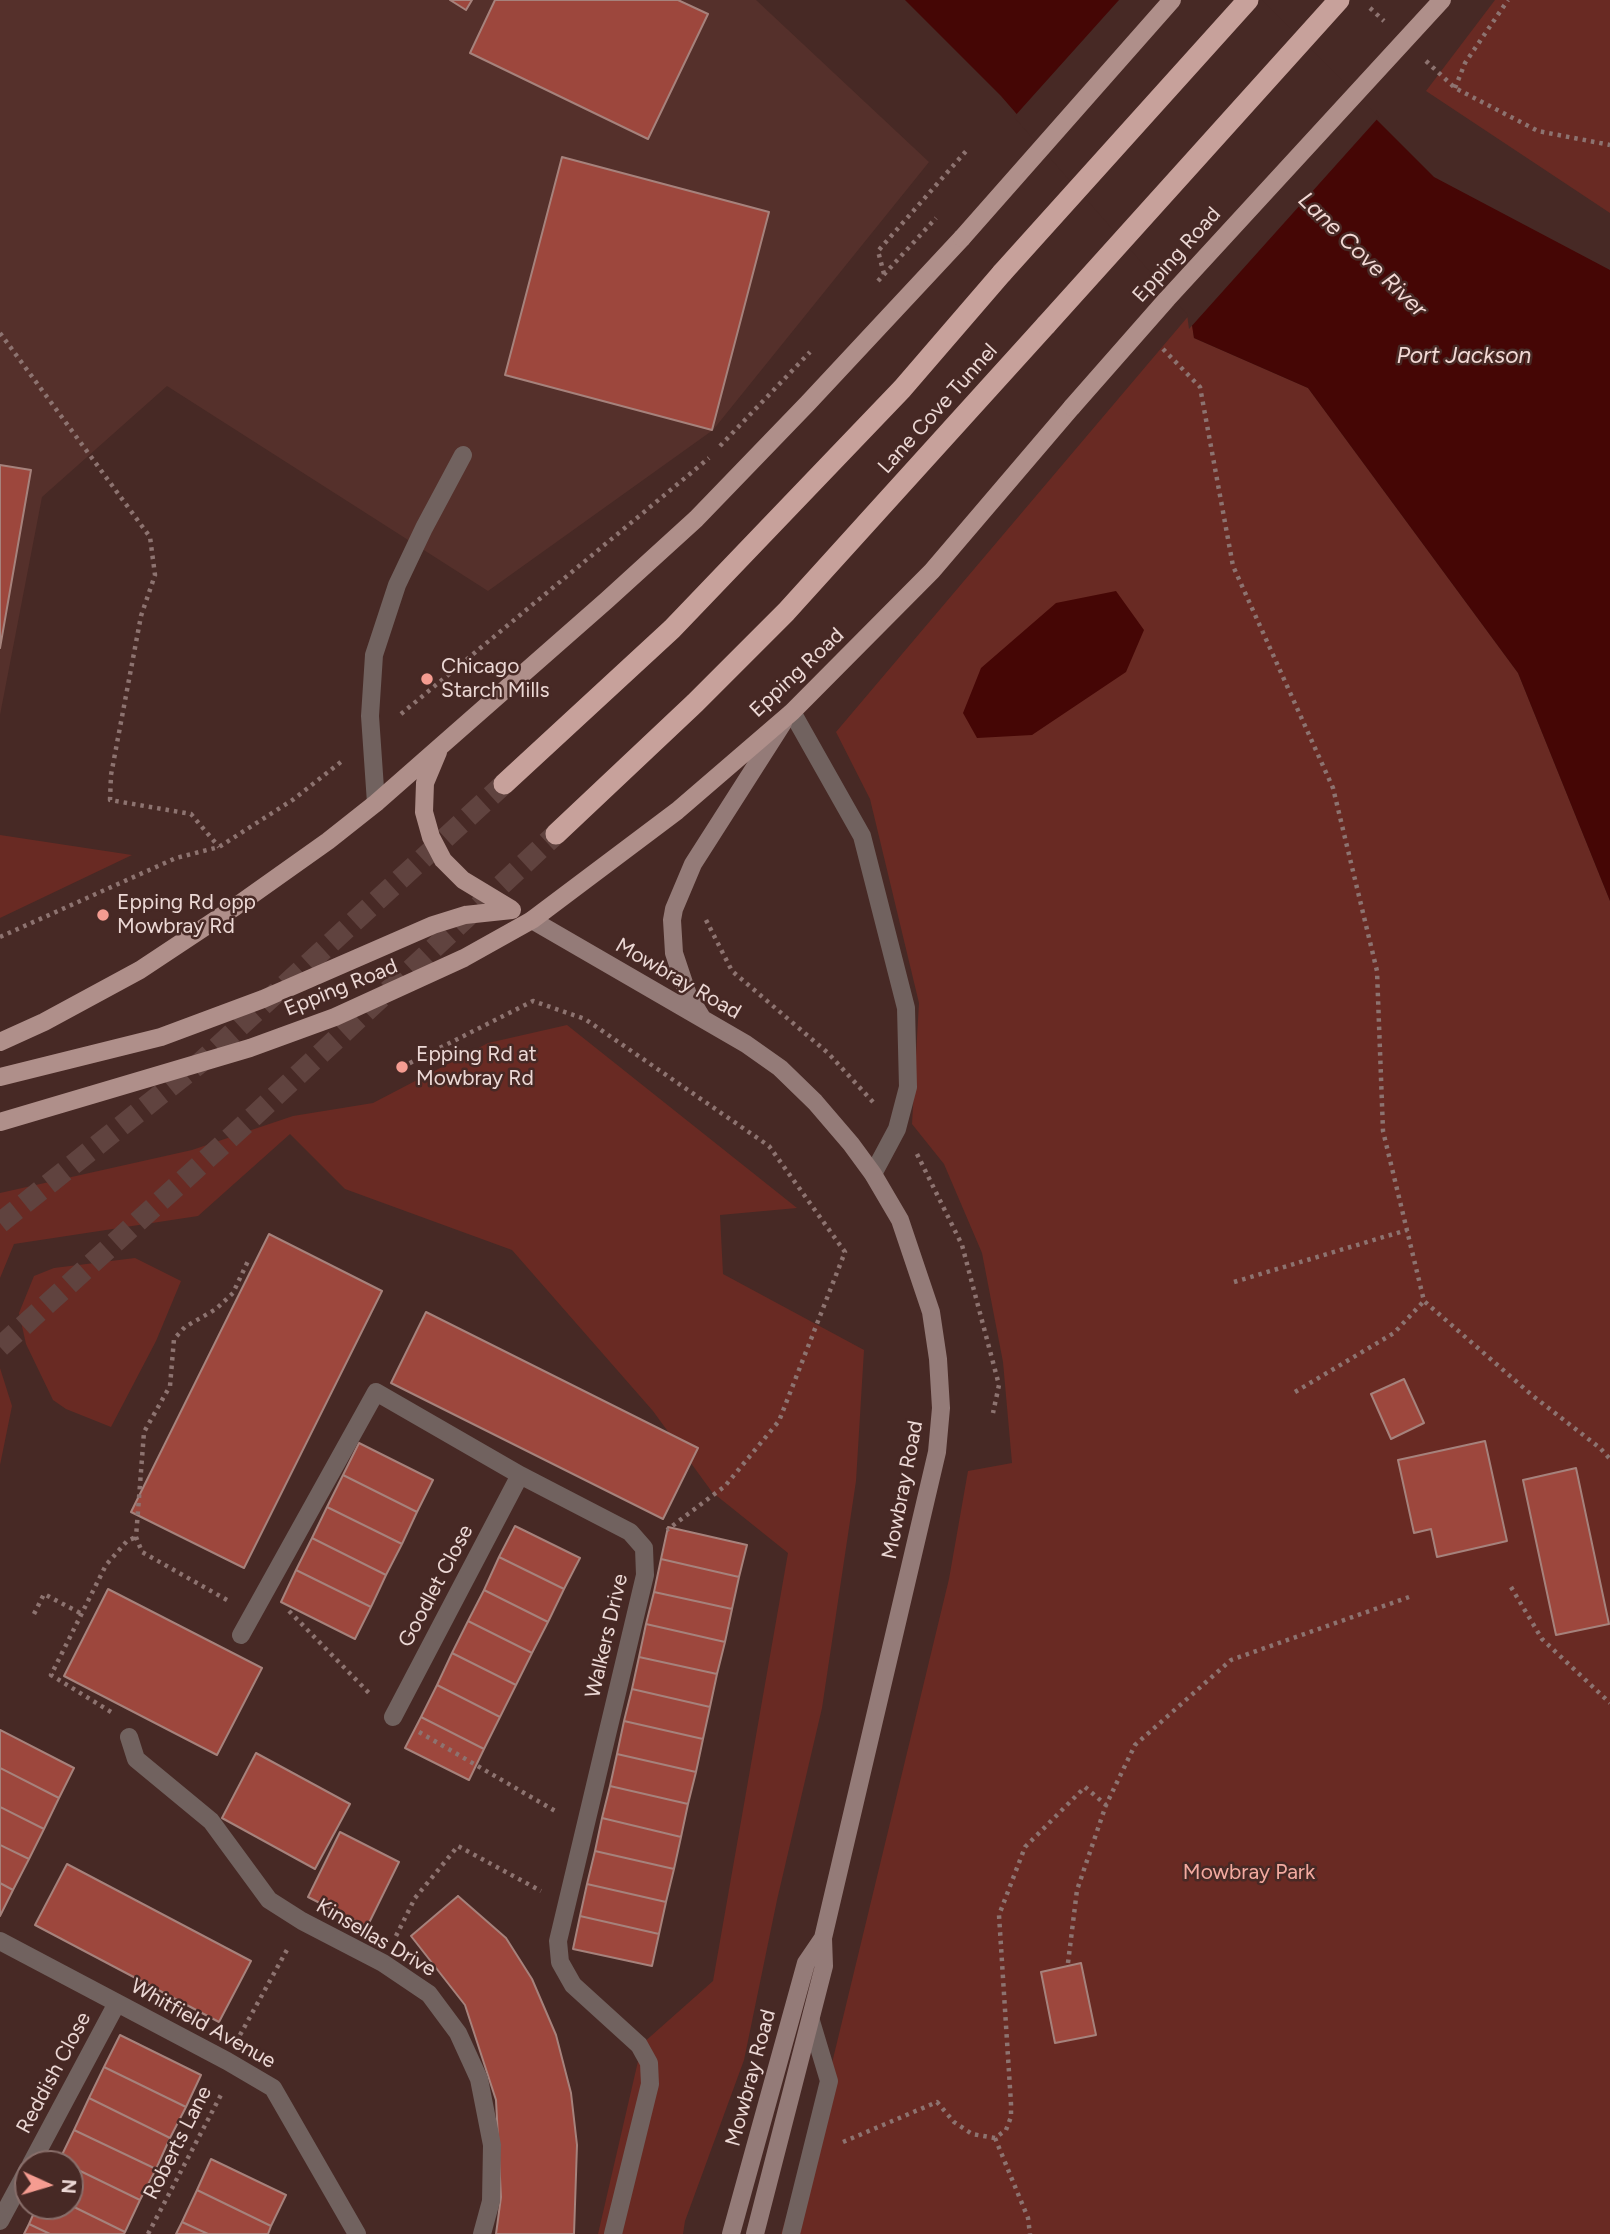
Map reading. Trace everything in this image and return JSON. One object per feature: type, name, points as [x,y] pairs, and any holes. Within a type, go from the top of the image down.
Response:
[{"type":"highway","name":"Lane Cove Tunnel","points":[[504,784],[690,610],[902,389],[1002,273],[1248,0]]},
{"type":"highway","name":"Lane Cove Tunnel","points":[[556,834],[695,703],[786,612],[1339,0]]},
{"type":"main road","points":[[0,1042],[44,1022],[140,970],[328,841],[376,803],[607,600],[696,519],[808,403],[962,238],[1172,0]]},
{"type":"main road","name":"Epping Road","points":[[0,1122],[250,1048],[335,1017],[464,958],[532,920],[677,811],[789,714],[932,571],[1167,299],[1442,0]]},
{"type":"main road","points":[[703,1021],[688,995],[674,953],[674,909],[682,886],[700,853],[789,714]]},
{"type":"main road","name":"Mowbray Road","points":[[446,741],[435,757],[425,783],[424,812],[430,837],[443,860],[463,880],[746,1044],[780,1068],[824,1112],[873,1174],[900,1220],[931,1312],[939,1359],[937,1452],[823,1938],[824,1966],[755,2234]]},
{"type":"main road","points":[[0,1077],[160,1037],[263,999],[433,925],[465,915],[512,909]]},
{"type":"main road","name":"Mowbray Road","points":[[731,2234],[806,1963],[823,1938]]},
{"type":"street","points":[[376,803],[370,716],[374,655],[397,586],[463,454]]},
{"type":"street","points":[[789,714],[862,836],[906,1008],[908,1087],[897,1129],[873,1174]]},
{"type":"street","name":"Walkers Drive","points":[[240,1635],[376,1392],[520,1475],[630,1532],[644,1548],[645,1575],[558,1941],[560,1962],[573,1985],[639,2045],[649,2063],[650,2084],[613,2234]]},
{"type":"street","name":"Goodlet Close","points":[[393,1717],[520,1475]]},
{"type":"street","name":"Kinsellas Drive","points":[[129,1737],[135,1759],[211,1821],[269,1900],[302,1921],[383,1964],[429,1994],[458,2032],[479,2079],[492,2145],[491,2202],[482,2234]]},
{"type":"street","name":"Whitfield Avenue","points":[[0,1941],[273,2088],[349,2232]]},
{"type":"street","name":"Reddish Close","points":[[38,2150],[117,2003]]},
{"type":"street","points":[[791,2234],[829,2081],[811,2021]]},
{"type":"street","name":"Reddish Close","points":[[0,2221],[14,2195]]},
{"type":"path","points":[[1508,0],[1465,63],[1455,88],[1538,131],[1610,145]]},
{"type":"path","points":[[884,274],[878,251],[967,150]]},
{"type":"path","points":[[0,333],[150,537],[155,575],[141,616],[111,775],[110,800],[191,814],[219,846]]},
{"type":"path","points":[[1163,349],[1200,387],[1233,566],[1333,788],[1377,971],[1383,1131],[1424,1301],[1532,1396],[1601,1448],[1610,1459]]},
{"type":"path","points":[[427,692],[706,461],[811,351]]},
{"type":"path","points":[[0,937],[176,858],[219,846],[294,799],[316,780]]},
{"type":"path","points":[[402,1067],[533,1001],[585,1019],[769,1146],[845,1252],[779,1421],[725,1486],[693,1509]]},
{"type":"path","points":[[1234,1282],[1407,1230]]},
{"type":"path","points":[[248,1261],[233,1293],[216,1309],[185,1327],[174,1339],[170,1386],[144,1433],[136,1536],[142,1552],[252,1615]]},
{"type":"path","points":[[1295,1392],[1394,1333],[1424,1301]]},
{"type":"path","points":[[87,1602],[106,1565],[127,1541],[136,1536]]},
{"type":"path","points":[[1511,1587],[1542,1639],[1610,1703]]},
{"type":"path","points":[[34,1614],[44,1594],[82,1614]]},
{"type":"path","points":[[1068,1963],[1077,1890],[1106,1805],[1135,1745],[1231,1660],[1409,1597]]},
{"type":"path","points":[[851,2139],[937,2102],[954,2122],[972,2134],[995,2138],[1006,2130],[1011,2116],[999,1914],[1025,1847],[1085,1787],[1106,1805]]},
{"type":"path","points":[[405,1917],[415,1898],[458,1846],[566,1906]]},
{"type":"path","name":"Roberts Lane","points":[[148,2234],[302,1921]]},
{"type":"path","points":[[995,2138],[1028,2218],[1030,2234]]},
{"type":"shaded area","points":[[0,0],[756,0],[929,162],[713,430],[488,591],[167,386],[42,497],[0,715]]},
{"type":"green space","points":[[1495,0],[1610,0],[1610,213],[1426,91]]},
{"type":"green space","name":"Mowbray Park","points":[[1191,313],[1194,338],[1308,388],[1518,673],[1610,901],[1610,2234],[781,2234],[825,2092],[949,1579],[968,1471],[1012,1463],[1003,1362],[982,1253],[944,1164],[912,1124],[919,1003],[870,799],[836,732]]},
{"type":"green space","points":[[0,835],[132,855],[0,918]]},
{"type":"green space","points":[[567,1025],[797,1208],[720,1215],[723,1274],[864,1350],[856,1481],[822,1708],[777,1900],[744,2060],[685,2221],[683,2234],[598,2234],[642,2044],[713,1981],[788,1553],[712,1492],[653,1411],[512,1250],[345,1189],[290,1134],[198,1216],[14,1244],[0,1278],[0,1193],[192,1150],[293,1116],[373,1103],[488,1043]]},
{"type":"green space","points":[[135,1258],[181,1281],[156,1341],[111,1427],[66,1409],[53,1400],[26,1344],[19,1313],[34,1276],[54,1268]]},
{"type":"green space","points":[[0,1368],[12,1406],[0,1465]]},
{"type":"water","name":"Port Jackson","points":[[905,0],[1257,0],[1434,177],[1610,270],[1610,901],[1518,673],[1308,388],[1194,338],[1190,313],[1001,96]]},
{"type":"water","points":[[1116,591],[1144,630],[1126,672],[1032,735],[977,738],[963,713],[981,668],[1056,603]]},
{"type":"pier","points":[[1119,0],[1262,0],[1379,117],[1189,329],[1187,314],[1014,117]]},
{"type":"building","points":[[450,0],[472,0],[466,10]]},
{"type":"building","points":[[495,0],[678,0],[708,14],[648,139],[470,53]]},
{"type":"building","points":[[562,157],[769,212],[712,430],[505,375]]},
{"type":"building","points":[[0,465],[31,470],[0,648]]},
{"type":"building","points":[[269,1234],[382,1291],[244,1568],[131,1512]]},
{"type":"building","points":[[426,1312],[698,1448],[663,1519],[391,1383]]},
{"type":"building","points":[[1404,1379],[1424,1423],[1391,1439],[1371,1394]]},
{"type":"building","points":[[1485,1441],[1507,1541],[1437,1557],[1431,1529],[1414,1533],[1398,1460]]},
{"type":"building","points":[[359,1443],[433,1480],[417,1512],[343,1475]]},
{"type":"building","points":[[1576,1468],[1609,1624],[1556,1635],[1523,1480]]},
{"type":"building","points":[[343,1475],[417,1512],[402,1544],[327,1507]]},
{"type":"building","points":[[327,1507],[402,1544],[386,1575],[312,1538]]},
{"type":"building","points":[[515,1526],[580,1558],[564,1589],[499,1557]]},
{"type":"building","points":[[668,1527],[747,1545],[739,1577],[661,1559]]},
{"type":"building","points":[[312,1538],[386,1575],[371,1607],[296,1570]]},
{"type":"building","points":[[499,1557],[564,1589],[548,1622],[484,1590]]},
{"type":"building","points":[[661,1559],[739,1577],[732,1609],[654,1592]]},
{"type":"building","points":[[296,1570],[371,1607],[355,1639],[281,1602]]},
{"type":"building","points":[[108,1589],[262,1668],[217,1755],[64,1676]]},
{"type":"building","points":[[484,1590],[548,1622],[532,1653],[468,1621]]},
{"type":"building","points":[[654,1592],[732,1609],[725,1642],[646,1624]]},
{"type":"building","points":[[468,1621],[532,1653],[516,1685],[452,1653]]},
{"type":"building","points":[[646,1624],[725,1642],[717,1674],[639,1657]]},
{"type":"building","points":[[452,1653],[516,1685],[500,1717],[437,1685]]},
{"type":"building","points":[[639,1657],[717,1674],[710,1707],[632,1689]]},
{"type":"building","points":[[437,1685],[500,1717],[484,1749],[421,1717]]},
{"type":"building","points":[[632,1689],[710,1707],[703,1739],[624,1721]]},
{"type":"building","points":[[421,1717],[484,1749],[469,1780],[405,1748]]},
{"type":"building","points":[[624,1721],[703,1739],[696,1772],[617,1754]]},
{"type":"building","points":[[0,1730],[74,1768],[59,1798],[0,1768]]},
{"type":"building","points":[[256,1753],[350,1804],[315,1869],[222,1818]]},
{"type":"building","points":[[617,1754],[696,1772],[688,1804],[610,1786]]},
{"type":"building","points":[[0,1768],[59,1798],[44,1829],[0,1807]]},
{"type":"building","points":[[610,1786],[688,1804],[681,1837],[602,1818]]},
{"type":"building","points":[[0,1807],[44,1829],[29,1859],[0,1845]]},
{"type":"building","points":[[602,1818],[681,1837],[674,1869],[595,1851]]},
{"type":"building","points":[[340,1832],[399,1862],[367,1927],[308,1897]]},
{"type":"building","points":[[0,1845],[29,1859],[13,1890],[0,1883]]},
{"type":"building","points":[[595,1851],[674,1869],[666,1902],[587,1884]]},
{"type":"building","points":[[67,1864],[251,1961],[219,2022],[35,1925]]},
{"type":"building","points":[[0,1883],[13,1890],[0,1916]]},
{"type":"building","points":[[587,1884],[666,1902],[659,1934],[580,1916]]},
{"type":"building","points":[[458,1896],[506,1938],[532,1979],[556,2035],[571,2093],[577,2145],[574,2234],[496,2234],[501,2197],[496,2100],[465,2005],[411,1936]]},
{"type":"building","points":[[580,1916],[659,1934],[652,1966],[573,1949]]},
{"type":"building","points":[[1081,1963],[1096,2035],[1055,2043],[1041,1972]]},
{"type":"building","points":[[120,2035],[201,2075],[186,2107],[104,2067]]},
{"type":"building","points":[[104,2067],[186,2107],[170,2138],[89,2098]]},
{"type":"building","points":[[89,2098],[170,2138],[156,2169],[74,2130]]},
{"type":"building","points":[[74,2130],[156,2169],[140,2200],[84,2173],[84,2150],[64,2150]]},
{"type":"building","points":[[211,2159],[286,2195],[271,2226],[197,2190]]},
{"type":"building","points":[[84,2173],[140,2200],[125,2232],[84,2212]]},
{"type":"building","points":[[197,2190],[271,2226],[268,2234],[208,2234],[182,2222]]},
{"type":"building","points":[[84,2212],[125,2232],[50,2234],[29,2224],[31,2220],[84,2220]]},
{"type":"building","points":[[182,2222],[208,2234],[176,2234]]},
{"type":"building","points":[[29,2224],[50,2234],[24,2234]]},
{"type":"tunnel","points":[[0,1223],[201,1062],[504,784]]},
{"type":"tunnel","points":[[0,1347],[254,1116],[556,834]]},
{"type":"place","name":"Chicago Starch Mills","points":[[427,679]]},
{"type":"place","name":"Epping Rd opp Mowbray Rd","points":[[103,915]]},
{"type":"place","name":"Epping Rd at Mowbray Rd","points":[[402,1067]]},
{"type":"water label","name":"Lane Cove River","points":[[1362,255]]}]
